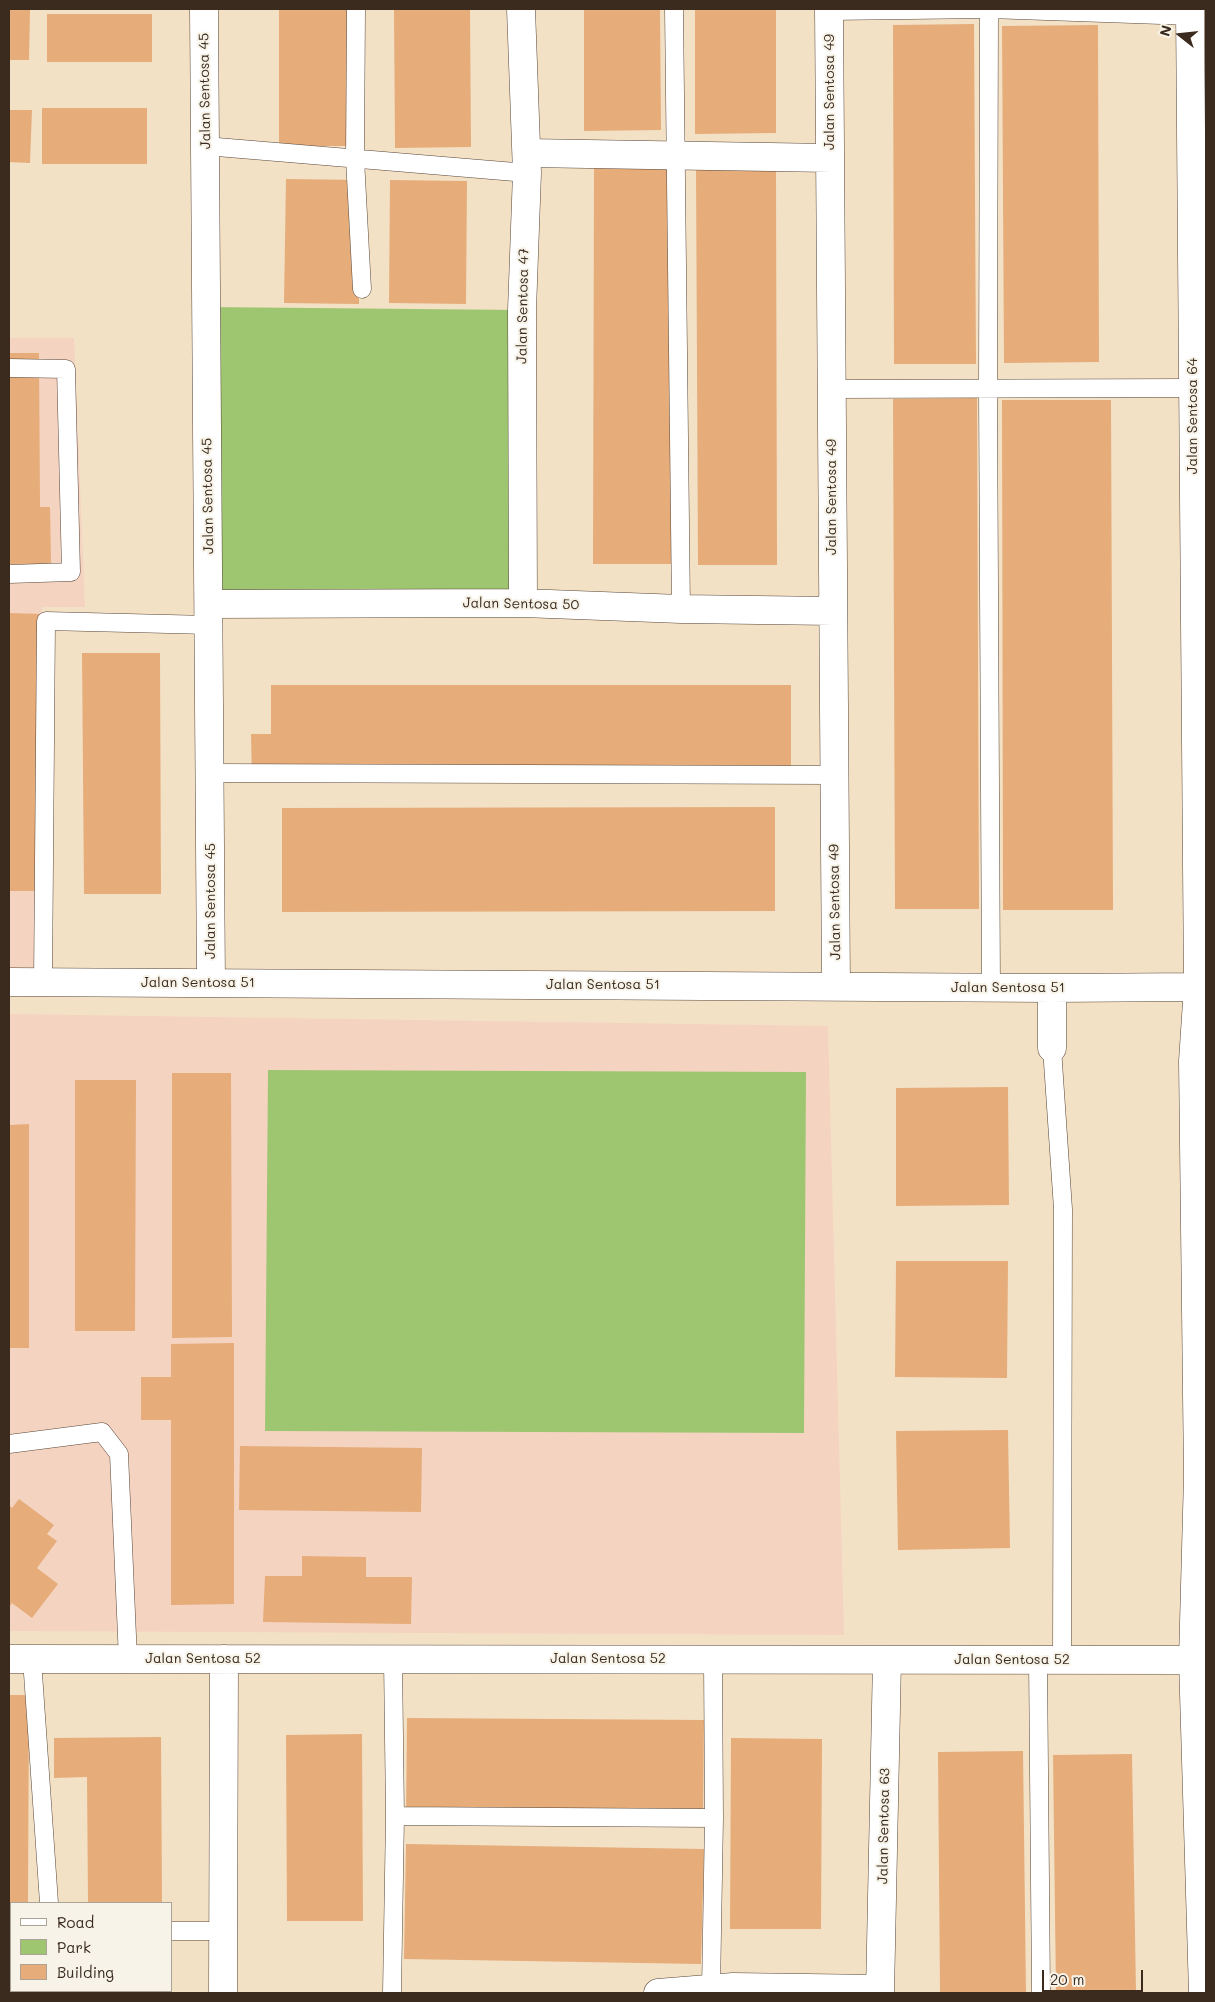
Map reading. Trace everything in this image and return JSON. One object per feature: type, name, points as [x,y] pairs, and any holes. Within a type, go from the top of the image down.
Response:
[{"type":"street","name":"Jalan Sentosa 45","points":[[204,9],[211,983]]},
{"type":"street","name":"Jalan Sentosa 47","points":[[521,9],[527,163],[522,310],[523,603]]},
{"type":"street","name":"Jalan Sentosa 49","points":[[829,10],[836,986]]},
{"type":"street","name":"Jalan Sentosa 64","points":[[1190,12],[1199,275],[1193,388],[1200,576],[1202,986],[1193,1061],[1202,1477],[1200,1660],[1203,1993]]},
{"type":"street","points":[[527,163],[676,154],[830,158]]},
{"type":"street","name":"Jalan Sentosa 50","points":[[209,614],[523,603],[681,609],[833,611]]},
{"type":"street","name":"Jalan Sentosa 51","points":[[9,982],[991,988],[1202,986]]},
{"type":"street","points":[[1052,988],[1052,1048]]},
{"type":"street","name":"Jalan Sentosa 52","points":[[20,1659],[1200,1660]]},
{"type":"street","points":[[223,1993],[224,1659]]},
{"type":"street","name":"Jalan Sentosa 63","points":[[880,1991],[887,1660]]},
{"type":"street","points":[[658,1993],[733,1987],[880,1991]]},
{"type":"lane","points":[[356,9],[354,159],[362,289]]},
{"type":"lane","points":[[674,9],[681,609]]},
{"type":"lane","points":[[829,10],[988,9],[1190,12]]},
{"type":"lane","points":[[988,9],[991,988]]},
{"type":"lane","points":[[205,146],[354,159],[527,163]]},
{"type":"lane","points":[[9,368],[66,369],[72,572],[9,574]]},
{"type":"lane","points":[[831,389],[1193,388]]},
{"type":"lane","points":[[43,982],[46,621],[209,614]]},
{"type":"lane","points":[[210,773],[834,774]]},
{"type":"lane","points":[[1041,1993],[1063,1209],[1052,1048]]},
{"type":"lane","points":[[9,1444],[102,1432],[119,1454],[128,1659]]},
{"type":"lane","points":[[20,1659],[49,1902]]},
{"type":"lane","points":[[392,1993],[395,1816],[393,1659]]},
{"type":"lane","points":[[711,1989],[714,1818],[713,1660]]},
{"type":"lane","points":[[395,1816],[714,1818]]},
{"type":"lane","points":[[172,1931],[224,1931]]},
{"type":"shaded area","points":[[9,338],[74,338],[85,607],[42,607],[35,969],[9,968]]},
{"type":"shaded area","points":[[9,1014],[828,1026],[844,1635],[9,1631]]},
{"type":"green space","points":[[206,307],[522,310],[523,603],[209,604]]},
{"type":"green space","points":[[268,1070],[806,1072],[804,1433],[265,1431]]},
{"type":"building","points":[[279,9],[356,9],[357,146],[279,146]]},
{"type":"building","points":[[394,9],[470,9],[471,147],[395,148]]},
{"type":"building","points":[[584,9],[660,9],[661,130],[584,131]]},
{"type":"building","points":[[695,9],[776,9],[776,133],[695,134]]},
{"type":"building","points":[[9,10],[30,10],[29,60],[9,60]]},
{"type":"building","points":[[47,14],[152,14],[152,62],[47,62]]},
{"type":"building","points":[[974,24],[976,364],[894,364],[893,25]]},
{"type":"building","points":[[1098,25],[1099,362],[1004,363],[1002,26]]},
{"type":"building","points":[[42,108],[147,108],[147,164],[42,164]]},
{"type":"building","points":[[9,110],[32,110],[30,163],[9,162]]},
{"type":"building","points":[[696,166],[776,166],[777,565],[698,565]]},
{"type":"building","points":[[594,167],[671,167],[671,564],[593,564]]},
{"type":"building","points":[[286,179],[361,180],[359,304],[284,303]]},
{"type":"building","points":[[390,180],[467,181],[466,304],[389,303]]},
{"type":"building","points":[[9,353],[39,353],[40,507],[50,507],[51,564],[9,564]]},
{"type":"building","points":[[977,398],[979,909],[895,909],[893,399]]},
{"type":"building","points":[[1002,400],[1111,400],[1113,910],[1003,910]]},
{"type":"building","points":[[9,613],[41,614],[39,891],[9,891]]},
{"type":"building","points":[[82,653],[160,653],[161,894],[84,894]]},
{"type":"building","points":[[271,685],[791,685],[791,782],[252,782],[251,734],[271,734]]},
{"type":"building","points":[[775,807],[775,911],[282,912],[282,808]]},
{"type":"building","points":[[172,1073],[231,1073],[232,1337],[172,1338]]},
{"type":"building","points":[[75,1080],[136,1080],[135,1331],[75,1331]]},
{"type":"building","points":[[1008,1087],[1009,1205],[896,1206],[896,1088]]},
{"type":"building","points":[[29,1124],[29,1348],[9,1348],[9,1125]]},
{"type":"building","points":[[896,1261],[1008,1261],[1007,1378],[895,1377]]},
{"type":"building","points":[[234,1343],[234,1604],[171,1605],[171,1420],[141,1420],[141,1377],[171,1377],[171,1344]]},
{"type":"building","points":[[1008,1430],[1010,1548],[898,1550],[896,1431]]},
{"type":"building","points":[[240,1446],[422,1448],[421,1512],[239,1510]]},
{"type":"building","points":[[19,1499],[54,1525],[47,1534],[57,1541],[37,1568],[58,1584],[32,1618],[12,1603],[9,1607],[9,1505],[12,1508]]},
{"type":"building","points":[[302,1556],[366,1557],[366,1577],[412,1577],[411,1624],[263,1622],[265,1576],[302,1576]]},
{"type":"building","points":[[9,1695],[29,1695],[28,1902],[10,1902],[9,1913]]},
{"type":"building","points":[[407,1718],[704,1720],[703,1822],[406,1820]]},
{"type":"building","points":[[362,1734],[363,1921],[287,1921],[286,1735]]},
{"type":"building","points":[[161,1737],[162,1902],[88,1902],[87,1777],[54,1778],[54,1738]]},
{"type":"building","points":[[731,1738],[822,1739],[821,1929],[730,1929]]},
{"type":"building","points":[[1023,1751],[1026,1993],[940,1993],[938,1752]]},
{"type":"building","points":[[1132,1754],[1136,1993],[1056,1993],[1053,1755]]},
{"type":"building","points":[[406,1844],[704,1849],[701,1964],[404,1959]]},
{"type":"building","points":[[10,1944],[10,1992],[45,1993],[9,1993]]},
{"type":"building","points":[[71,1992],[156,1992],[156,1993]]}]
